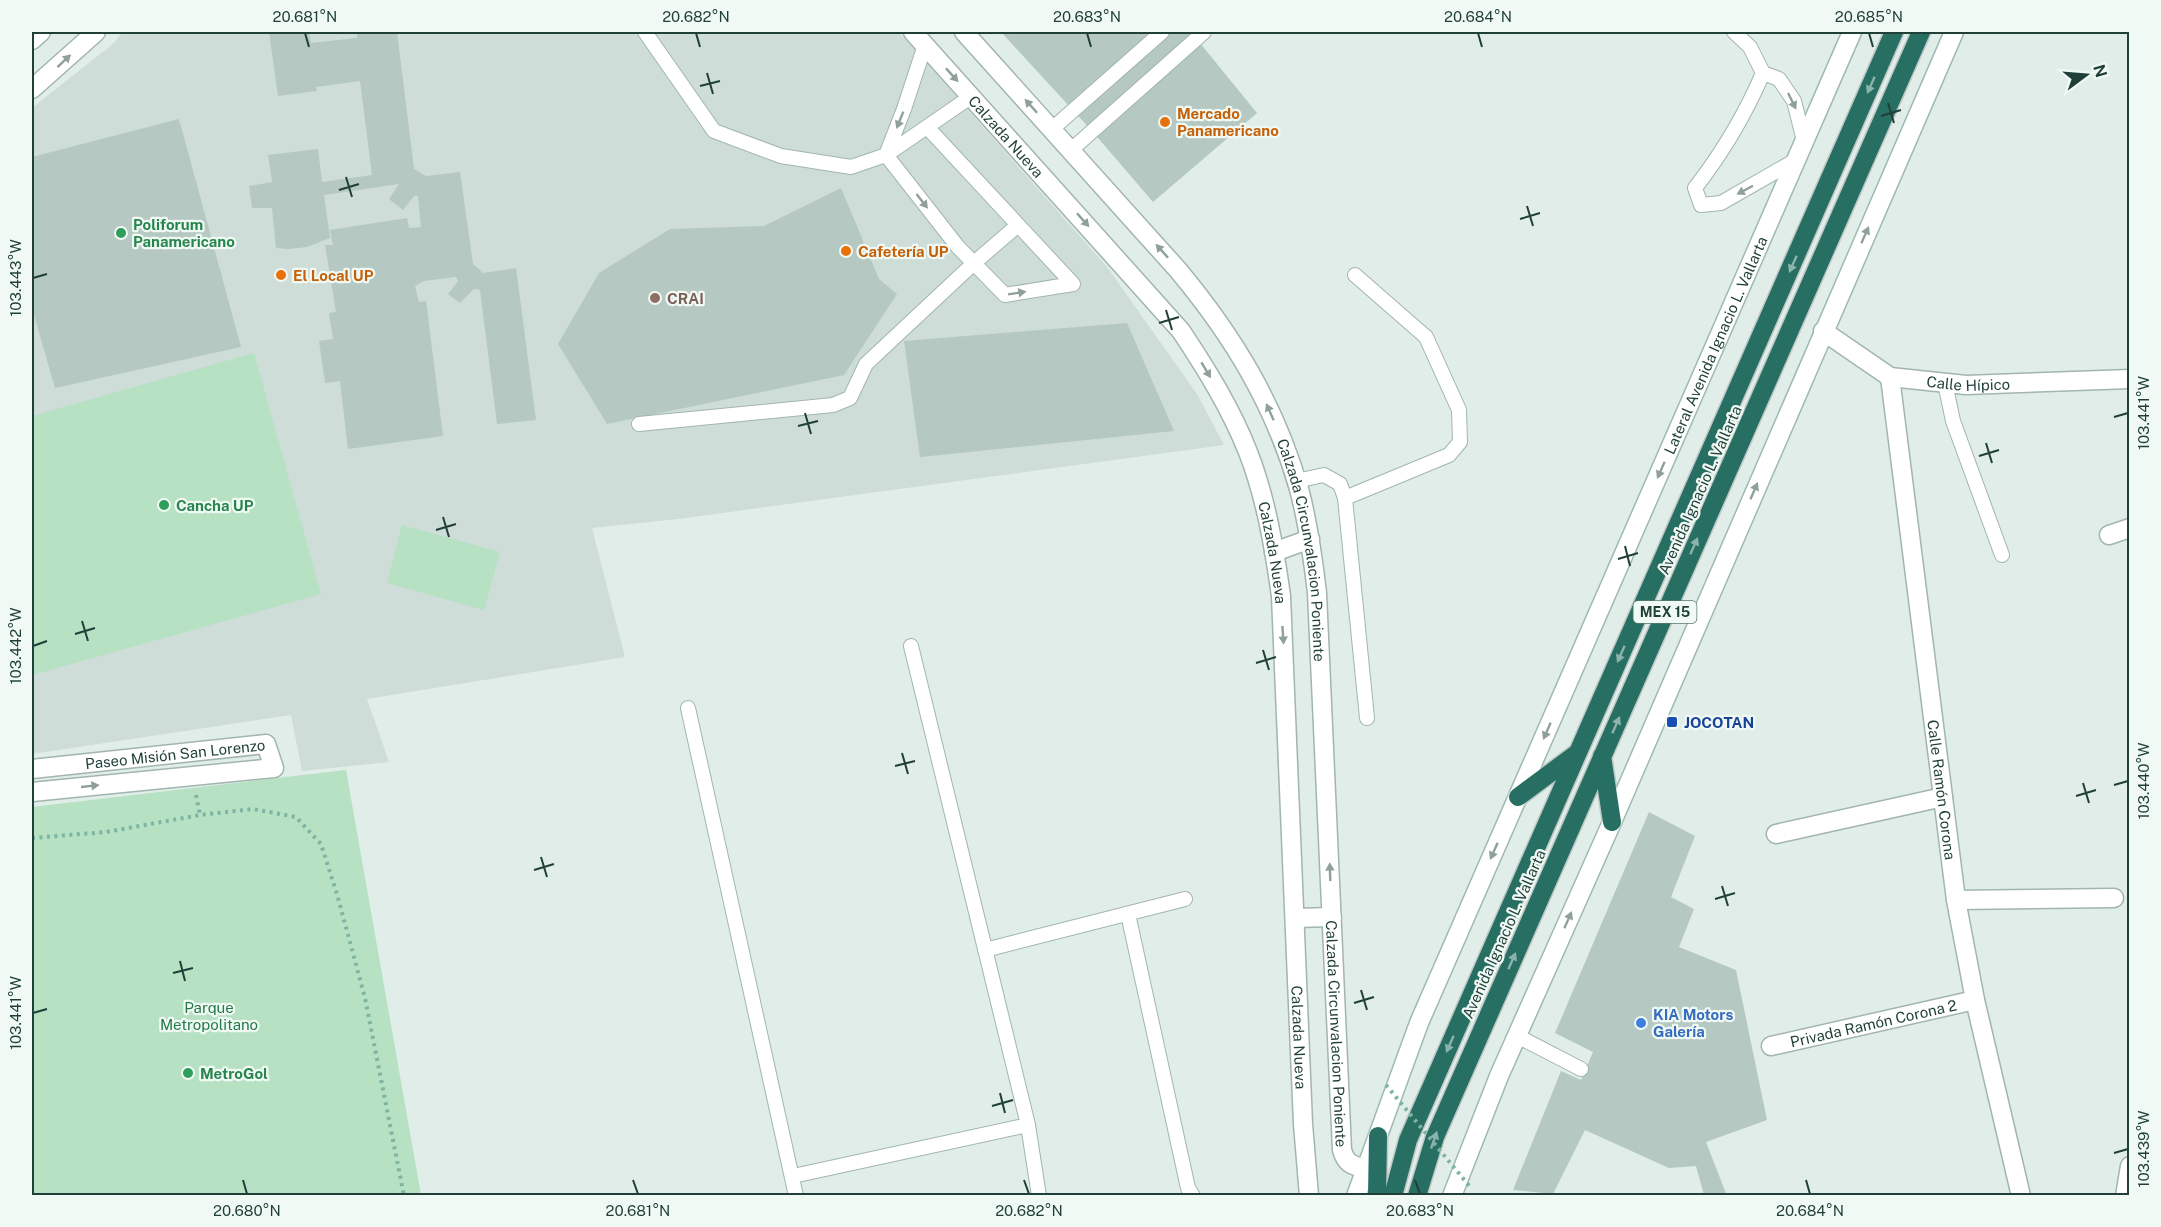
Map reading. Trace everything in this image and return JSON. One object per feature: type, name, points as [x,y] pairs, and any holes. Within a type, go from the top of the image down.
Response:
[{"type":"highway","name":"Avenida Ignacio L. Vallarta","points":[[1393,1196],[1408,1140],[1894,32]]},
{"type":"highway","name":"Avenida Ignacio L. Vallarta","points":[[1417,1196],[1435,1137],[1921,32]]},
{"type":"highway","points":[[1518,797],[1578,753]]},
{"type":"highway","points":[[1602,756],[1612,822]]},
{"type":"highway","points":[[1377,1196],[1378,1136]]},
{"type":"street","points":[[32,40],[41,32]]},
{"type":"street","points":[[32,89],[96,32]]},
{"type":"street","name":"Calzada Circunvalacion Poniente","points":[[964,32],[1211,309],[1259,386],[1283,440],[1310,539],[1317,593],[1342,1150],[1345,1159],[1351,1164],[1365,1169]]},
{"type":"street","name":"Lateral Avenida Ignacio L. Vallarta","points":[[1518,797],[1852,32]]},
{"type":"street","points":[[1941,61],[1943,32]]},
{"type":"street","points":[[1452,1196],[1517,1036],[1954,32]]},
{"type":"street","name":"Calzada Nueva","points":[[919,38],[1181,331],[1226,404],[1248,453],[1263,499],[1275,552],[1281,596],[1303,1124],[1309,1196]]},
{"type":"street","name":"Calle Hípico","points":[[1823,331],[1890,377],[1966,385],[2130,379]]},
{"type":"street","name":"Calle Ramón Corona","points":[[1890,377],[1956,900],[1975,1000],[2021,1196]]},
{"type":"street","points":[[2109,535],[2130,528]]},
{"type":"street","points":[[1275,552],[1310,539]]},
{"type":"street","name":"Paseo Misión San Lorenzo","points":[[32,769],[266,744],[274,768],[32,792]]},
{"type":"street","points":[[1356,1196],[1419,1023],[1518,797]]},
{"type":"street","points":[[1776,834],[1942,797]]},
{"type":"street","points":[[1956,900],[2114,898]]},
{"type":"street","points":[[1295,918],[1332,917]]},
{"type":"street","name":"Privada Ramón Corona 2","points":[[1771,1046],[1975,1000]]},
{"type":"street","points":[[2125,1196],[2130,1166]]},
{"type":"lane","points":[[645,32],[714,131],[782,156],[851,167],[886,154],[972,96]]},
{"type":"lane","points":[[1052,129],[1161,32]]},
{"type":"lane","points":[[1071,150],[1204,32]]},
{"type":"lane","points":[[1734,32],[1750,47],[1763,73],[1779,79],[1794,101],[1804,141]]},
{"type":"lane","points":[[886,154],[904,109],[919,38]]},
{"type":"lane","points":[[1763,73],[1748,108],[1717,160],[1695,188],[1701,205],[1721,203],[1796,160]]},
{"type":"lane","points":[[886,154],[958,247],[1005,295],[1073,284],[927,127]]},
{"type":"lane","points":[[639,424],[832,405],[850,398],[866,364],[974,262],[1018,225]]},
{"type":"lane","points":[[1345,498],[1449,455],[1460,442],[1460,410],[1426,337],[1355,275]]},
{"type":"lane","points":[[1945,383],[1953,421],[2002,555]]},
{"type":"lane","points":[[1296,481],[1324,475],[1340,484],[1345,498],[1367,718]]},
{"type":"lane","points":[[911,646],[1028,1125],[1039,1196]]},
{"type":"lane","points":[[688,708],[796,1196]]},
{"type":"lane","points":[[985,950],[1185,899]]},
{"type":"lane","points":[[1128,914],[1188,1188],[1193,1196]]},
{"type":"lane","points":[[1517,1036],[1581,1069]]},
{"type":"lane","points":[[793,1176],[1028,1125]]},
{"type":"path","points":[[32,838],[106,832],[200,815],[253,809],[296,817],[321,844],[337,894],[364,998],[404,1196]]},
{"type":"path","points":[[1386,1085],[1471,1188]]},
{"type":"shaded area","points":[[122,32],[899,32],[1107,267],[1197,394],[1224,445],[678,519],[592,528],[625,657],[367,699],[389,762],[302,771],[291,715],[32,754],[32,108],[114,43]]},
{"type":"green space","name":"Cancha UP","points":[[254,353],[321,594],[32,675],[32,416]]},
{"type":"green space","points":[[402,525],[500,552],[484,610],[387,583]]},
{"type":"green space","name":"Parque Metropolitano","points":[[346,770],[421,1195],[32,1195],[32,807]]},
{"type":"building","points":[[269,32],[309,32],[311,43],[357,38],[357,33],[397,32],[414,169],[426,176],[460,172],[473,264],[483,273],[516,268],[536,420],[497,424],[480,290],[474,289],[460,303],[448,294],[458,281],[456,277],[424,281],[415,286],[419,302],[426,301],[443,436],[348,449],[340,381],[325,383],[319,341],[333,339],[329,313],[336,312],[325,245],[333,245],[330,230],[407,218],[409,228],[421,227],[418,196],[414,196],[403,210],[389,199],[399,184],[324,195],[330,238],[307,247],[276,248],[272,208],[252,208],[249,186],[272,182],[268,155],[318,149],[322,182],[372,175],[360,81],[316,87],[317,91],[278,96]]},
{"type":"building","name":"Mercado Panamericano","points":[[1001,32],[1191,32],[1257,113],[1153,202],[1093,132]]},
{"type":"building","name":"Poliforum Panamericano","points":[[179,119],[241,347],[55,388],[32,308],[32,157]]},
{"type":"building","points":[[841,188],[879,279],[897,294],[844,375],[607,424],[558,344],[599,273],[670,229],[764,226]]},
{"type":"building","points":[[1127,323],[1174,431],[920,457],[904,341]]},
{"type":"building","points":[[1649,812],[1695,836],[1671,897],[1694,909],[1679,947],[1736,970],[1767,1120],[1706,1142],[1727,1196],[1704,1195],[1696,1166],[1669,1168],[1585,1130],[1553,1194],[1513,1190],[1561,1071],[1581,1080],[1593,1052],[1555,1033]]},
{"type":"place","name":"Mercado Panamericano","points":[[1165,122]]},
{"type":"place","name":"Poliforum Panamericano","points":[[121,233]]},
{"type":"place","name":"Cafetería UP","points":[[846,251]]},
{"type":"place","name":"El Local UP","points":[[281,275]]},
{"type":"place","name":"CRAI","points":[[655,298]]},
{"type":"place","name":"Cancha UP","points":[[164,505]]},
{"type":"place","name":"JOCOTAN","points":[[1672,722]]},
{"type":"place","name":"KIA Motors Galería","points":[[1641,1023]]},
{"type":"place","name":"MetroGol","points":[[188,1073]]}]
